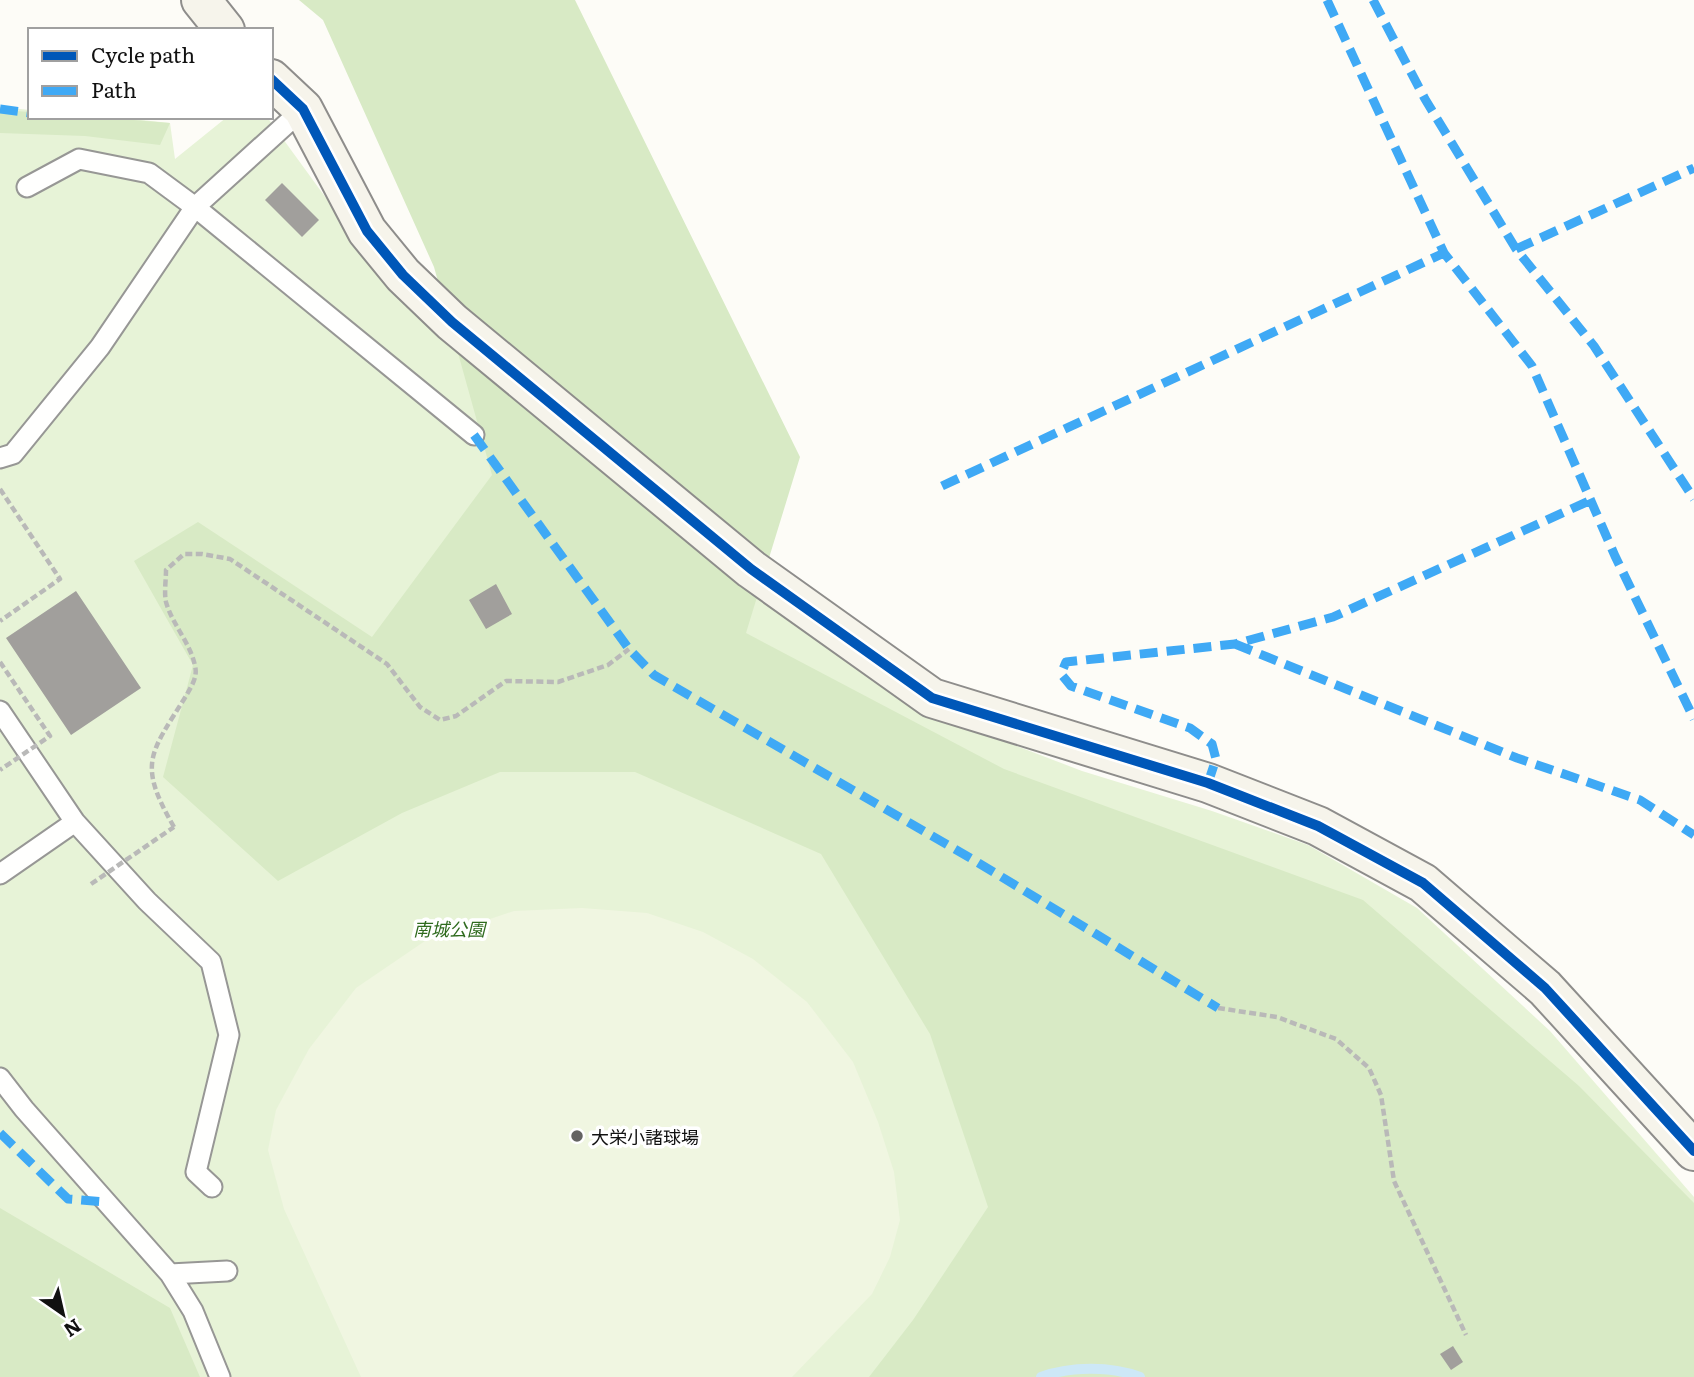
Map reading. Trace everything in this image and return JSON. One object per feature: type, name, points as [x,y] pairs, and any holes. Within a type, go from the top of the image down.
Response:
[{"type":"street","points":[[201,0],[223,28]]},
{"type":"street","points":[[273,81],[303,109],[366,231],[403,275],[452,322],[751,569],[932,698],[1208,783],[1318,827],[1423,883],[1545,988],[1694,1151]]},
{"type":"lane","points":[[0,458],[13,454],[100,347],[195,207],[303,109]]},
{"type":"lane","points":[[27,187],[79,159],[149,173],[195,207],[474,435]]},
{"type":"lane","points":[[0,711],[75,822],[147,901],[211,962],[229,1035],[196,1172],[212,1187]]},
{"type":"lane","points":[[0,874],[75,822]]},
{"type":"lane","points":[[0,1078],[170,1274],[193,1311],[220,1377]]},
{"type":"lane","points":[[170,1274],[227,1270]]},
{"type":"path","points":[[0,489],[60,579],[0,621]]},
{"type":"path","points":[[85,875],[91,884],[174,827],[160,803],[152,780],[152,756],[158,741],[194,684],[196,667],[166,602],[166,570],[184,554],[230,559],[387,664],[420,707],[440,720],[457,716],[506,681],[558,682],[608,665],[629,649]]},
{"type":"path","points":[[0,662],[50,736],[0,770]]},
{"type":"path","points":[[1218,1008],[1278,1017],[1336,1039],[1369,1068],[1381,1095],[1394,1181],[1466,1335]]},
{"type":"green space","points":[[299,0],[575,0],[800,457],[746,633],[1004,769],[1363,900],[1579,1086],[1694,1203],[1694,1377],[869,1377],[913,1320],[988,1207],[930,1034],[821,854],[635,772],[500,772],[402,813],[278,881],[163,777],[193,665],[134,561],[198,522],[372,637],[492,475],[434,267],[323,20]]},
{"type":"green space","name":"南城公園","points":[[0,107],[28,110],[28,119],[131,119],[170,123],[175,159],[225,119],[268,119],[393,290],[936,715],[1082,771],[1212,811],[1308,845],[1417,908],[1550,1031],[1694,1197],[1694,1377],[0,1377]]},
{"type":"green space","points":[[0,110],[28,112],[28,119],[121,119],[170,123],[160,145],[85,136],[0,133]]},
{"type":"green space","name":"大栄小諸球場","points":[[582,908],[647,913],[703,932],[753,959],[807,1002],[853,1062],[878,1122],[894,1172],[900,1220],[890,1257],[872,1294],[792,1377],[361,1377],[284,1209],[268,1150],[276,1110],[309,1049],[356,988],[425,941],[514,911]]},
{"type":"green space","points":[[0,1208],[170,1308],[200,1377],[0,1377]]},
{"type":"building","points":[[282,183],[319,220],[302,237],[265,200]]},
{"type":"building","points":[[496,584],[512,614],[486,629],[469,600]]},
{"type":"building","points":[[76,591],[141,688],[71,735],[6,638]]},
{"type":"building","points":[[1453,1346],[1463,1362],[1451,1370],[1440,1354]]},
{"type":"waterway","points":[[1041,1377],[1065,1371],[1091,1369],[1117,1371],[1140,1377]]},
{"type":"marked path","points":[[1327,0],[1444,253],[1532,366],[1615,556],[1694,719]]},
{"type":"marked path","points":[[1373,0],[1425,99],[1516,249],[1594,346],[1694,499]]},
{"type":"marked path","points":[[0,109],[28,113]]},
{"type":"marked path","points":[[1516,249],[1694,168]]},
{"type":"marked path","points":[[942,486],[1444,253]]},
{"type":"marked path","points":[[474,435],[629,649],[654,675],[972,859],[1218,1008]]},
{"type":"marked path","points":[[1208,783],[1216,759],[1212,744],[1190,728],[1071,686],[1061,674],[1066,662],[1235,644],[1333,617],[1591,500]]},
{"type":"marked path","points":[[1235,644],[1517,758],[1640,800],[1694,835]]},
{"type":"marked path","points":[[0,1133],[68,1199],[107,1202]]},
{"type":"cycle path","points":[[273,81],[303,109],[367,231],[403,275],[452,322],[751,569],[932,698],[1208,783],[1318,826],[1423,883],[1545,988],[1694,1151]]},
{"type":"place","name":"大栄小諸球場","points":[[577,1136]]}]
